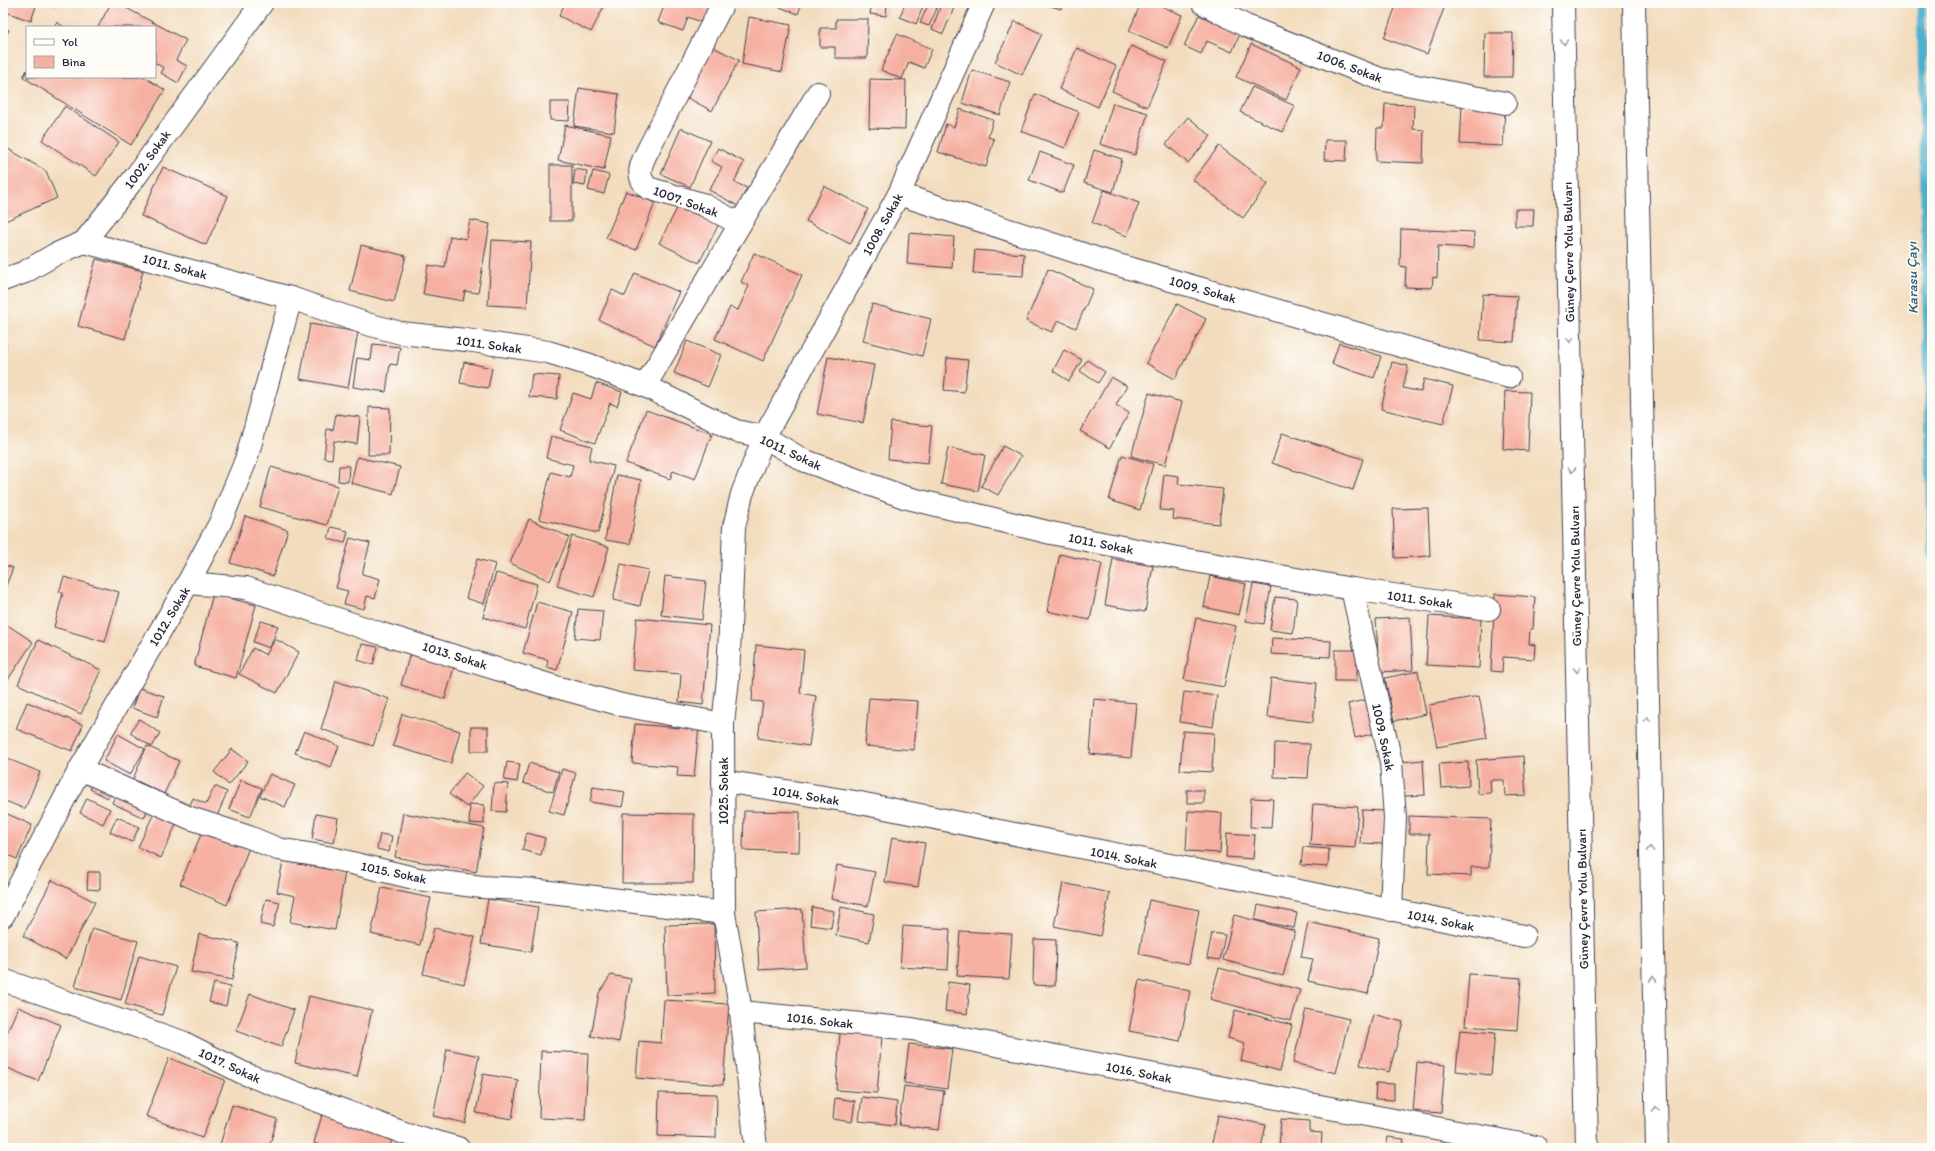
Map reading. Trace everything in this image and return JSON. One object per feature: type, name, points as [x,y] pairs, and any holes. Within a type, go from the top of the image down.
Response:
[{"type":"main road","name":"1002. Sokak","points":[[3,280],[25,272],[54,255],[84,242],[136,176],[262,3]]},
{"type":"main road","name":"1007. Sokak","points":[[722,3],[651,144],[639,176],[648,188],[702,204],[740,224]]},
{"type":"main road","name":"1008. Sokak","points":[[764,437],[899,194],[984,3]]},
{"type":"main road","name":"1006. Sokak","points":[[1203,3],[1246,26],[1380,79],[1505,103]]},
{"type":"main road","name":"Güney Çevre Yolu Bulvarı","points":[[1563,3],[1588,1148]]},
{"type":"main road","points":[[1634,3],[1657,1148]]},
{"type":"main road","points":[[645,386],[818,93]]},
{"type":"main road","name":"1009. Sokak","points":[[899,194],[1101,260],[1509,376]]},
{"type":"main road","name":"1011. Sokak","points":[[84,242],[292,298],[367,324],[401,333],[466,340],[548,352],[590,365],[645,386],[736,431],[764,437],[803,460],[904,497],[1051,534],[1352,589],[1489,609]]},
{"type":"main road","name":"1012. Sokak","points":[[3,916],[80,769],[188,583],[220,523],[246,460],[292,298]]},
{"type":"main road","name":"1025. Sokak","points":[[756,1148],[741,1012],[724,913],[723,724],[728,679],[734,527],[742,494],[764,437]]},
{"type":"main road","name":"1013. Sokak","points":[[188,583],[246,588],[382,634],[556,687],[622,705],[723,724]]},
{"type":"main road","name":"1009. Sokak","points":[[1352,589],[1391,762],[1395,818],[1391,910]]},
{"type":"main road","name":"1015. Sokak","points":[[80,769],[190,818],[249,836],[278,849],[327,857],[418,879],[482,887],[522,889],[595,897],[724,913]]},
{"type":"main road","name":"1014. Sokak","points":[[723,781],[855,802],[1524,936]]},
{"type":"main road","name":"1017. Sokak","points":[[3,980],[182,1042],[244,1073],[403,1141],[458,1148]]},
{"type":"main road","name":"1016. Sokak","points":[[741,1012],[912,1029],[1536,1147]]},
{"type":"building","points":[[3,3],[37,3],[31,21],[3,11]]},
{"type":"building","points":[[48,3],[58,3],[57,7]]},
{"type":"building","points":[[111,3],[117,3],[186,40],[176,60],[187,66],[178,83],[161,73],[164,68],[156,64],[156,26],[99,26]]},
{"type":"building","points":[[565,3],[605,4],[591,32],[559,16]]},
{"type":"building","points":[[665,3],[713,3],[706,24],[688,17],[683,31],[658,22]]},
{"type":"building","points":[[769,3],[802,3],[798,14]]},
{"type":"building","points":[[872,3],[887,3],[886,16],[870,14]]},
{"type":"building","points":[[905,3],[924,4],[916,24],[900,17]]},
{"type":"building","points":[[935,3],[956,3],[943,34],[932,29],[941,5]]},
{"type":"building","points":[[1041,3],[1062,3],[1061,9]]},
{"type":"building","points":[[1141,3],[1154,3],[1182,15],[1168,48],[1129,31]]},
{"type":"building","points":[[1355,3],[1365,3],[1364,6]]},
{"type":"building","points":[[1397,3],[1446,3],[1427,54],[1384,38]]},
{"type":"building","points":[[928,5],[937,8],[929,26],[920,23]]},
{"type":"building","points":[[1199,15],[1240,34],[1232,52],[1207,41],[1201,54],[1184,46]]},
{"type":"building","points":[[749,17],[791,25],[782,72],[742,64]]},
{"type":"building","points":[[836,19],[868,19],[867,58],[835,58],[835,47],[820,47],[820,28],[836,28]]},
{"type":"building","points":[[1015,21],[1042,34],[1022,75],[995,62]]},
{"type":"building","points":[[57,22],[63,26],[55,26]]},
{"type":"building","points":[[3,27],[9,30],[3,43]]},
{"type":"building","points":[[1485,33],[1513,33],[1512,77],[1484,77]]},
{"type":"building","points":[[897,34],[932,49],[924,68],[909,62],[902,79],[881,70]]},
{"type":"building","points":[[1251,44],[1301,67],[1286,100],[1236,77]]},
{"type":"building","points":[[1131,46],[1167,61],[1147,107],[1112,91]]},
{"type":"building","points":[[713,47],[739,60],[712,111],[686,97]]},
{"type":"building","points":[[1077,48],[1116,66],[1098,107],[1059,89]]},
{"type":"building","points":[[972,70],[1010,82],[1000,115],[962,103]]},
{"type":"building","points":[[26,72],[26,78],[146,78],[165,90],[131,145],[23,77]]},
{"type":"building","points":[[870,79],[906,80],[905,129],[869,128]]},
{"type":"building","points":[[1252,87],[1295,106],[1283,132],[1240,112]]},
{"type":"building","points":[[579,88],[619,94],[614,132],[574,126]]},
{"type":"building","points":[[1035,94],[1079,112],[1065,148],[1021,131]]},
{"type":"building","points":[[550,102],[570,102],[569,121],[550,120]]},
{"type":"building","points":[[1113,103],[1148,113],[1135,155],[1100,144]]},
{"type":"building","points":[[1385,104],[1414,105],[1413,129],[1424,130],[1423,163],[1376,161],[1377,128],[1384,128]]},
{"type":"building","points":[[1462,105],[1505,107],[1503,146],[1460,144]]},
{"type":"building","points":[[65,106],[119,142],[96,176],[42,140]]},
{"type":"building","points":[[960,109],[993,120],[988,137],[994,139],[986,167],[938,152],[946,124],[954,127]]},
{"type":"building","points":[[1188,117],[1211,136],[1188,163],[1166,144]]},
{"type":"building","points":[[565,125],[611,135],[604,170],[558,160]]},
{"type":"building","points":[[681,128],[710,141],[690,187],[661,174]]},
{"type":"building","points":[[1325,140],[1347,140],[1346,161],[1324,160]]},
{"type":"building","points":[[3,146],[46,171],[57,198],[3,222]]},
{"type":"building","points":[[1219,146],[1268,183],[1243,218],[1193,180]]},
{"type":"building","points":[[718,148],[744,162],[734,182],[747,188],[738,206],[709,190],[722,167],[711,161]]},
{"type":"building","points":[[1094,150],[1122,159],[1113,192],[1084,183]]},
{"type":"building","points":[[1040,152],[1074,165],[1063,193],[1029,180]]},
{"type":"building","points":[[550,165],[572,165],[572,221],[550,221]]},
{"type":"building","points":[[163,167],[228,196],[206,245],[141,216]]},
{"type":"building","points":[[575,169],[587,171],[585,186],[573,184]]},
{"type":"building","points":[[593,171],[609,175],[604,194],[588,190]]},
{"type":"building","points":[[824,186],[868,209],[850,244],[806,221]]},
{"type":"building","points":[[1104,190],[1139,203],[1127,236],[1092,223]]},
{"type":"building","points":[[626,191],[655,203],[636,250],[606,238]]},
{"type":"building","points":[[682,199],[721,220],[699,263],[659,243]]},
{"type":"building","points":[[1515,209],[1534,209],[1533,226],[1515,226]]},
{"type":"building","points":[[470,220],[490,224],[478,293],[465,291],[463,301],[423,294],[428,265],[445,268],[450,236],[466,239]]},
{"type":"building","points":[[1401,229],[1474,232],[1473,248],[1438,246],[1437,278],[1433,277],[1432,288],[1405,287],[1406,267],[1400,266]]},
{"type":"building","points":[[909,233],[954,237],[952,268],[907,264]]},
{"type":"building","points":[[492,240],[531,242],[527,307],[488,305]]},
{"type":"building","points":[[361,245],[406,256],[394,302],[350,291]]},
{"type":"building","points":[[975,250],[1024,254],[1023,276],[973,273]]},
{"type":"building","points":[[754,253],[802,275],[763,361],[715,339],[730,307],[738,310],[749,286],[741,282]]},
{"type":"building","points":[[96,259],[143,271],[125,339],[78,326]]},
{"type":"building","points":[[1048,269],[1093,289],[1076,328],[1058,320],[1052,332],[1026,321]]},
{"type":"building","points":[[635,273],[679,292],[655,346],[599,320],[612,290],[625,296]]},
{"type":"building","points":[[1483,294],[1517,296],[1514,342],[1480,340]]},
{"type":"building","points":[[872,304],[931,319],[922,356],[863,341]]},
{"type":"building","points":[[1177,304],[1206,319],[1175,379],[1146,363]]},
{"type":"building","points":[[310,324],[358,332],[348,388],[300,379]]},
{"type":"building","points":[[687,341],[721,355],[708,387],[674,373]]},
{"type":"building","points":[[1339,343],[1381,356],[1374,378],[1332,364]]},
{"type":"building","points":[[3,344],[6,344],[4,383],[3,383]]},
{"type":"building","points":[[373,344],[400,347],[397,365],[390,364],[386,392],[353,387],[357,358],[371,360]]},
{"type":"building","points":[[1064,350],[1082,360],[1069,381],[1053,371]]},
{"type":"building","points":[[828,357],[874,365],[863,423],[817,414]]},
{"type":"building","points":[[947,358],[968,360],[964,392],[944,390]]},
{"type":"building","points":[[1087,360],[1105,372],[1098,383],[1080,371]]},
{"type":"building","points":[[464,362],[492,368],[488,388],[460,383]]},
{"type":"building","points":[[1392,362],[1408,366],[1403,388],[1421,392],[1424,379],[1453,386],[1443,424],[1381,409]]},
{"type":"building","points":[[532,374],[559,376],[557,399],[529,397]]},
{"type":"building","points":[[1111,377],[1127,386],[1116,405],[1129,413],[1110,448],[1080,431]]},
{"type":"building","points":[[596,383],[622,392],[617,406],[610,403],[595,443],[560,430],[573,393],[591,399]]},
{"type":"building","points":[[1505,391],[1530,392],[1528,451],[1503,449]]},
{"type":"building","points":[[1149,393],[1182,402],[1165,465],[1131,456]]},
{"type":"building","points":[[369,407],[390,408],[389,455],[368,455]]},
{"type":"building","points":[[646,410],[712,434],[695,479],[673,471],[670,479],[626,463]]},
{"type":"building","points":[[336,414],[360,417],[357,444],[334,441],[332,459],[324,458],[327,429],[333,430]]},
{"type":"building","points":[[891,422],[932,426],[928,463],[888,459]]},
{"type":"building","points":[[1282,433],[1363,459],[1353,490],[1272,463]]},
{"type":"building","points":[[551,436],[592,446],[589,460],[614,466],[598,533],[539,519],[551,472],[570,477],[573,465],[546,458]]},
{"type":"building","points":[[1003,446],[1021,456],[998,495],[981,486]]},
{"type":"building","points":[[948,448],[985,455],[978,491],[941,484]]},
{"type":"building","points":[[1122,455],[1153,464],[1140,510],[1109,500]]},
{"type":"building","points":[[357,457],[400,467],[393,494],[351,483]]},
{"type":"building","points":[[339,466],[349,466],[348,482],[338,481]]},
{"type":"building","points":[[271,467],[338,486],[327,525],[260,507]]},
{"type":"building","points":[[1164,474],[1179,476],[1178,484],[1223,489],[1219,524],[1173,519],[1174,511],[1160,510]]},
{"type":"building","points":[[617,475],[641,480],[630,544],[605,540]]},
{"type":"building","points":[[1428,508],[1430,556],[1395,558],[1393,509]]},
{"type":"building","points":[[245,516],[288,530],[273,576],[230,563]]},
{"type":"building","points":[[529,519],[569,537],[550,581],[510,563]]},
{"type":"building","points":[[331,527],[348,531],[345,543],[328,539]]},
{"type":"building","points":[[572,536],[609,547],[594,597],[557,586]]},
{"type":"building","points":[[350,538],[370,543],[362,574],[380,579],[375,598],[367,596],[364,609],[344,604],[348,591],[336,588]]},
{"type":"building","points":[[1060,554],[1102,564],[1090,620],[1047,611]]},
{"type":"building","points":[[477,559],[495,564],[484,604],[466,598]]},
{"type":"building","points":[[1113,559],[1153,566],[1145,612],[1105,605]]},
{"type":"building","points":[[3,564],[13,568],[3,593]]},
{"type":"building","points":[[621,564],[648,570],[640,606],[613,600]]},
{"type":"building","points":[[496,573],[537,584],[525,629],[483,617]]},
{"type":"building","points":[[665,576],[706,581],[702,620],[661,615]]},
{"type":"building","points":[[1210,576],[1246,584],[1239,615],[1204,607]]},
{"type":"building","points":[[64,577],[119,592],[105,642],[54,627],[63,593],[59,592]]},
{"type":"building","points":[[1253,584],[1271,587],[1264,624],[1246,621]]},
{"type":"building","points":[[213,594],[256,605],[236,678],[194,666]]},
{"type":"building","points":[[1495,594],[1535,597],[1533,629],[1530,629],[1529,644],[1535,645],[1534,659],[1503,657],[1502,672],[1491,671]]},
{"type":"building","points":[[1275,597],[1297,599],[1293,633],[1270,630]]},
{"type":"building","points":[[537,602],[573,612],[557,670],[547,667],[548,660],[523,653]]},
{"type":"building","points":[[578,609],[603,611],[600,640],[575,638]]},
{"type":"building","points":[[1429,616],[1481,619],[1479,668],[1426,665]]},
{"type":"building","points":[[1410,617],[1413,670],[1379,672],[1376,619]]},
{"type":"building","points":[[637,618],[710,625],[703,705],[679,702],[681,674],[632,670]]},
{"type":"building","points":[[1196,618],[1236,626],[1224,687],[1184,680]]},
{"type":"building","points":[[261,621],[278,626],[270,648],[253,642]]},
{"type":"building","points":[[3,622],[33,642],[7,681],[3,679]]},
{"type":"building","points":[[1272,638],[1331,641],[1330,657],[1271,654]]},
{"type":"building","points":[[275,639],[299,652],[277,693],[239,674],[253,648],[266,655]]},
{"type":"building","points":[[38,640],[101,670],[81,714],[18,684]]},
{"type":"building","points":[[362,644],[378,647],[373,665],[358,660]]},
{"type":"building","points":[[756,645],[804,650],[800,693],[816,696],[809,746],[758,738],[763,702],[752,701]]},
{"type":"building","points":[[411,650],[455,664],[445,699],[401,685]]},
{"type":"building","points":[[1335,650],[1357,650],[1357,681],[1335,681]]},
{"type":"building","points":[[1418,671],[1426,714],[1394,721],[1385,678]]},
{"type":"building","points":[[1271,678],[1317,683],[1313,722],[1267,717]]},
{"type":"building","points":[[336,681],[389,699],[373,746],[321,729]]},
{"type":"building","points":[[139,688],[164,696],[157,717],[132,708]]},
{"type":"building","points":[[1184,692],[1217,696],[1213,727],[1180,722]]},
{"type":"building","points":[[1479,696],[1487,738],[1437,747],[1429,705]]},
{"type":"building","points":[[869,698],[918,701],[914,750],[865,746]]},
{"type":"building","points":[[1094,699],[1136,703],[1131,758],[1090,754]]},
{"type":"building","points":[[1369,699],[1376,733],[1355,738],[1348,704]]},
{"type":"building","points":[[27,702],[83,725],[72,751],[16,729]]},
{"type":"building","points":[[402,714],[460,731],[451,763],[393,746]]},
{"type":"building","points":[[139,719],[160,733],[152,747],[130,733]]},
{"type":"building","points":[[635,724],[680,728],[681,725],[699,726],[694,777],[677,776],[678,767],[632,763]]},
{"type":"building","points":[[471,727],[488,727],[488,751],[471,751]]},
{"type":"building","points":[[304,731],[339,746],[331,767],[295,753]]},
{"type":"building","points":[[1183,731],[1214,733],[1212,772],[1180,770]]},
{"type":"building","points":[[118,734],[145,749],[130,775],[104,761]]},
{"type":"building","points":[[1275,743],[1310,744],[1308,778],[1274,777]]},
{"type":"building","points":[[147,746],[179,761],[164,794],[133,779]]},
{"type":"building","points":[[232,749],[248,761],[229,785],[214,772]]},
{"type":"building","points":[[1523,756],[1526,795],[1505,796],[1504,780],[1490,780],[1491,793],[1478,794],[1476,760]]},
{"type":"building","points":[[3,757],[40,772],[25,809],[3,800]]},
{"type":"building","points":[[1423,760],[1425,795],[1404,796],[1401,762]]},
{"type":"building","points":[[507,762],[520,764],[517,782],[504,780]]},
{"type":"building","points":[[1468,762],[1469,786],[1441,788],[1439,764]]},
{"type":"building","points":[[529,763],[559,772],[553,792],[523,783]]},
{"type":"building","points":[[562,769],[576,773],[564,815],[549,811]]},
{"type":"building","points":[[465,773],[483,786],[467,807],[449,794]]},
{"type":"building","points":[[270,774],[295,785],[285,807],[260,796]]},
{"type":"building","points":[[96,777],[114,786],[108,798],[90,789]]},
{"type":"building","points":[[241,780],[262,788],[250,817],[229,809]]},
{"type":"building","points":[[494,783],[508,784],[506,812],[492,811]]},
{"type":"building","points":[[215,786],[227,792],[215,821],[188,810],[193,798],[206,804]]},
{"type":"building","points":[[593,787],[625,792],[622,807],[590,802]]},
{"type":"building","points":[[118,789],[150,804],[144,818],[112,803]]},
{"type":"building","points":[[1187,790],[1204,790],[1204,803],[1187,803]]},
{"type":"building","points":[[87,798],[110,809],[103,824],[80,813]]},
{"type":"building","points":[[1251,798],[1273,799],[1271,828],[1250,827]]},
{"type":"building","points":[[470,804],[484,805],[484,824],[469,823]]},
{"type":"building","points":[[1313,804],[1358,807],[1355,848],[1310,845]]},
{"type":"building","points":[[156,809],[178,820],[161,858],[138,847]]},
{"type":"building","points":[[1362,810],[1384,811],[1383,844],[1360,843]]},
{"type":"building","points":[[744,811],[800,812],[799,852],[743,850]]},
{"type":"building","points":[[1188,811],[1222,813],[1220,853],[1186,851]]},
{"type":"building","points":[[3,812],[32,825],[17,859],[3,853]]},
{"type":"building","points":[[403,813],[484,828],[476,872],[395,857]]},
{"type":"building","points":[[623,813],[694,814],[693,883],[622,883]]},
{"type":"building","points":[[316,814],[338,818],[334,843],[312,839]]},
{"type":"building","points":[[1409,816],[1491,819],[1489,867],[1471,867],[1471,876],[1428,874],[1429,834],[1409,834]]},
{"type":"building","points":[[117,817],[139,827],[132,842],[110,832]]},
{"type":"building","points":[[205,825],[250,845],[227,905],[180,884]]},
{"type":"building","points":[[527,833],[545,838],[541,855],[522,850]]},
{"type":"building","points":[[1227,833],[1255,835],[1253,859],[1226,857]]},
{"type":"building","points":[[380,834],[392,836],[389,852],[377,849]]},
{"type":"building","points":[[892,837],[925,843],[918,887],[885,882]]},
{"type":"building","points":[[1303,847],[1329,849],[1328,867],[1301,865]]},
{"type":"building","points":[[283,861],[345,872],[335,930],[290,922],[295,896],[277,892]]},
{"type":"building","points":[[837,865],[875,872],[868,906],[831,899]]},
{"type":"building","points":[[88,872],[100,872],[100,890],[87,889]]},
{"type":"building","points":[[52,880],[95,902],[66,959],[23,936]]},
{"type":"building","points":[[1063,883],[1110,893],[1100,936],[1054,926]]},
{"type":"building","points":[[382,888],[431,898],[420,945],[371,934]]},
{"type":"building","points":[[266,899],[280,902],[273,927],[260,924]]},
{"type":"building","points":[[488,899],[538,907],[531,952],[481,944]]},
{"type":"building","points":[[1149,900],[1199,910],[1189,964],[1139,954]]},
{"type":"building","points":[[1258,905],[1297,913],[1294,928],[1255,920]]},
{"type":"building","points":[[812,907],[834,911],[831,928],[810,925]]},
{"type":"building","points":[[841,907],[874,914],[869,942],[836,935]]},
{"type":"building","points":[[802,909],[806,967],[759,970],[756,912]]},
{"type":"building","points":[[1234,915],[1295,931],[1283,976],[1223,960]]},
{"type":"building","points":[[1308,922],[1379,938],[1368,994],[1308,981],[1313,959],[1301,957]]},
{"type":"building","points":[[714,924],[715,993],[667,995],[665,925]]},
{"type":"building","points":[[903,926],[950,929],[948,970],[900,967]]},
{"type":"building","points":[[92,928],[138,941],[121,1000],[75,987]]},
{"type":"building","points":[[434,928],[475,937],[464,984],[423,974]]},
{"type":"building","points":[[960,931],[1012,934],[1009,979],[957,976]]},
{"type":"building","points":[[1212,933],[1225,935],[1220,960],[1207,958]]},
{"type":"building","points":[[199,934],[239,943],[232,980],[191,972]]},
{"type":"building","points":[[1034,939],[1056,940],[1055,986],[1033,985]]},
{"type":"building","points":[[139,956],[176,967],[162,1015],[125,1004]]},
{"type":"building","points":[[1219,968],[1300,990],[1291,1021],[1210,999]]},
{"type":"building","points":[[1469,974],[1521,978],[1517,1030],[1465,1026]]},
{"type":"building","points":[[611,975],[631,979],[619,1042],[591,1036],[599,993]]},
{"type":"building","points":[[1139,980],[1190,991],[1180,1041],[1129,1031]]},
{"type":"building","points":[[948,982],[970,985],[967,1014],[945,1011]]},
{"type":"building","points":[[214,983],[230,987],[226,1006],[209,1002]]},
{"type":"building","points":[[250,994],[294,1010],[281,1047],[236,1031]]},
{"type":"building","points":[[309,996],[372,1010],[357,1077],[295,1063]]},
{"type":"building","points":[[664,1000],[729,1004],[723,1085],[636,1078],[639,1041],[661,1043]]},
{"type":"building","points":[[18,1007],[61,1025],[38,1081],[3,1066],[3,1042]]},
{"type":"building","points":[[1306,1009],[1349,1019],[1336,1073],[1293,1063]]},
{"type":"building","points":[[1235,1010],[1292,1025],[1280,1071],[1241,1061],[1245,1043],[1228,1038]]},
{"type":"building","points":[[1373,1014],[1403,1022],[1389,1072],[1360,1065]]},
{"type":"building","points":[[1460,1030],[1495,1033],[1491,1075],[1456,1071]]},
{"type":"building","points":[[840,1033],[882,1036],[877,1093],[836,1090]]},
{"type":"building","points":[[909,1044],[952,1049],[947,1089],[904,1083]]},
{"type":"building","points":[[447,1049],[479,1056],[465,1123],[433,1116]]},
{"type":"building","points":[[541,1051],[588,1053],[585,1120],[539,1118]]},
{"type":"building","points":[[169,1058],[225,1080],[202,1138],[146,1116]]},
{"type":"building","points":[[1417,1062],[1445,1065],[1441,1113],[1413,1111]]},
{"type":"building","points":[[483,1074],[518,1080],[512,1119],[476,1113]]},
{"type":"building","points":[[1376,1083],[1394,1084],[1394,1100],[1375,1099]]},
{"type":"building","points":[[904,1086],[944,1091],[939,1130],[899,1125]]},
{"type":"building","points":[[659,1093],[717,1094],[716,1138],[658,1136]]},
{"type":"building","points":[[862,1097],[897,1102],[895,1125],[859,1121]]},
{"type":"building","points":[[835,1098],[855,1101],[852,1122],[833,1119]]},
{"type":"building","points":[[232,1105],[277,1119],[269,1148],[219,1148]]},
{"type":"building","points":[[322,1115],[393,1137],[389,1148],[330,1148],[314,1143]]},
{"type":"building","points":[[1218,1115],[1266,1125],[1261,1148],[1211,1148]]},
{"type":"building","points":[[1281,1119],[1309,1121],[1309,1132],[1322,1133],[1321,1148],[1279,1148]]},
{"type":"building","points":[[1388,1137],[1404,1139],[1402,1148],[1386,1148]]},
{"type":"waterway","name":"Karasu Çayı","points":[[1921,3],[1932,553]]}]
